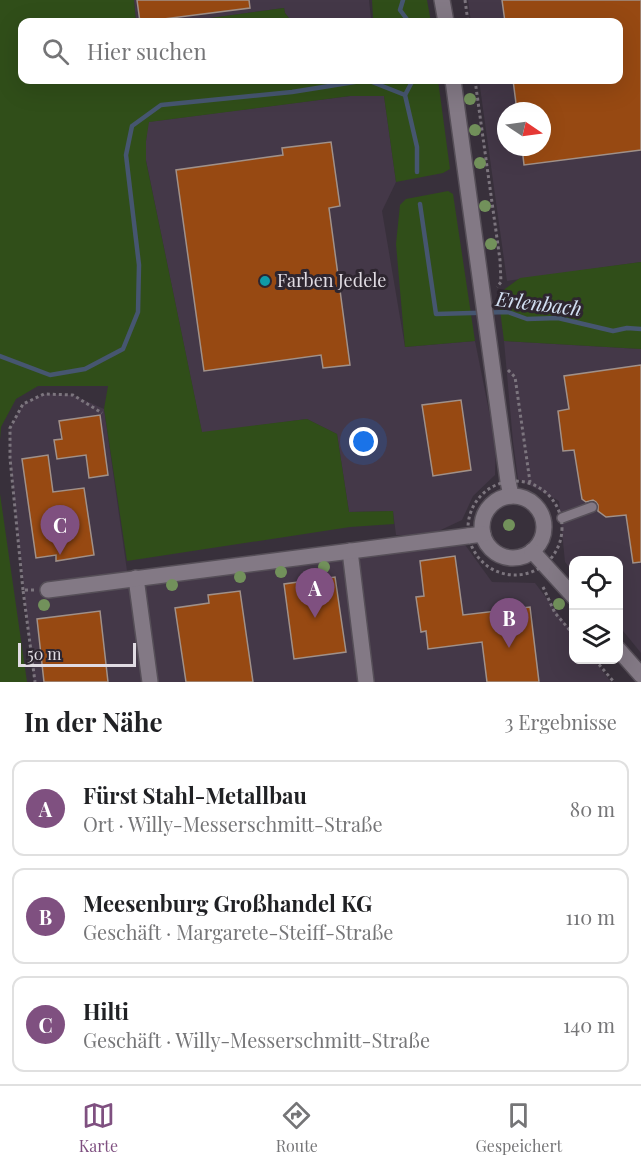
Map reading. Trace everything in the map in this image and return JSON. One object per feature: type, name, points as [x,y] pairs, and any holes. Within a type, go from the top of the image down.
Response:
[{"type":"street","points":[[442,0],[445,18]]},
{"type":"street","points":[[454,84],[509,488],[505,497],[495,502],[487,510],[476,535]]},
{"type":"street","points":[[48,590],[476,535],[496,553],[509,558],[519,557],[532,551],[540,543],[544,532],[543,519],[540,510],[530,500],[519,496],[509,488]]},
{"type":"street","points":[[350,551],[366,682]]},
{"type":"street","points":[[532,551],[569,592]]},
{"type":"street","points":[[136,578],[150,682]]},
{"type":"street","points":[[623,655],[641,675]]},
{"type":"lane","points":[[562,518],[592,507]]},
{"type":"path","points":[[465,0],[467,18]]},
{"type":"path","points":[[476,84],[501,282],[484,303]]},
{"type":"path","points":[[491,355],[515,377],[530,483]]},
{"type":"path","points":[[34,682],[10,458],[10,428],[23,404],[44,394],[73,395],[102,412]]},
{"type":"path","points":[[519,481],[530,483],[545,491],[556,503],[562,518],[563,535],[558,550],[546,565],[536,572],[521,576],[499,573],[481,561],[472,549],[476,535],[469,520],[473,506],[493,486],[509,488],[519,481]]},
{"type":"path","points":[[540,582],[555,613],[569,630]]},
{"type":"path","points":[[23,590],[48,590]]},
{"type":"path","points":[[598,664],[614,682]]},
{"type":"shaded area","points":[[134,0],[369,0],[371,18],[289,18],[284,8],[210,18],[136,18]]},
{"type":"shaded area","points":[[468,0],[641,0],[641,262],[507,281],[480,84],[623,84],[623,18],[470,18]]},
{"type":"shaded area","points":[[350,96],[384,96],[396,182],[382,211],[405,347],[475,341],[496,446],[495,475],[473,496],[462,520],[428,536],[396,535],[393,511],[349,512],[337,434],[307,419],[202,433],[146,160],[148,122]]},
{"type":"shaded area","points":[[504,341],[641,349],[641,653],[623,631],[623,556],[569,556],[569,567],[565,562],[559,501],[518,479]]},
{"type":"shaded area","points":[[44,394],[73,395],[104,409],[129,585],[360,558],[463,542],[492,582],[535,583],[569,628],[569,664],[597,664],[611,682],[34,682],[10,458],[10,428],[23,404]]},
{"type":"green space","points":[[0,0],[134,0],[136,18],[18,18],[18,84],[439,84],[450,169],[443,173],[396,182],[384,96],[350,96],[149,122],[146,141],[146,161],[202,432],[307,419],[337,434],[349,512],[393,511],[394,524],[350,527],[127,561],[104,409],[108,386],[38,386],[16,399],[1,427],[0,440]]},
{"type":"green space","points":[[372,0],[427,0],[430,18],[373,18]]},
{"type":"green space","points":[[284,8],[289,18],[210,18]]},
{"type":"green space","points":[[448,191],[453,194],[475,341],[405,347],[396,244],[400,205],[406,199]]},
{"type":"green space","points":[[641,262],[641,349],[504,341],[498,294],[520,278]]},
{"type":"green space","points":[[0,494],[27,682],[0,682]]},
{"type":"building","points":[[137,0],[249,0],[250,8],[171,18],[139,18]]},
{"type":"building","points":[[502,0],[641,0],[641,150],[524,165],[523,156],[551,156],[551,102],[516,102],[514,84],[623,84],[623,18],[504,18]]},
{"type":"building","name":"Farben Jedele","points":[[331,142],[340,206],[329,208],[350,365],[323,368],[321,355],[204,371],[176,170],[283,155],[282,148]]},
{"type":"building","points":[[641,365],[641,562],[633,563],[626,515],[606,517],[598,511],[596,502],[593,500],[586,502],[582,499],[574,450],[563,451],[558,411],[569,409],[564,376]]},
{"type":"building","points":[[461,400],[471,470],[433,476],[422,405]]},
{"type":"building","points":[[100,415],[108,475],[89,478],[86,455],[57,459],[54,440],[62,439],[59,421]]},
{"type":"building","points":[[48,455],[53,492],[84,488],[94,555],[56,561],[56,555],[36,558],[22,459]]},
{"type":"building","points":[[455,556],[463,615],[530,607],[539,682],[487,682],[482,642],[428,649],[426,631],[421,632],[416,597],[424,596],[420,561]]},
{"type":"building","points":[[335,577],[346,652],[294,659],[284,584]]},
{"type":"building","points":[[240,591],[253,682],[186,682],[175,608],[209,603],[208,595]]},
{"type":"building","points":[[100,611],[108,682],[44,682],[37,619]]},
{"type":"waterway","name":"Erlenbach","points":[[403,0],[400,10],[406,18]]},
{"type":"waterway","points":[[0,356],[50,375],[85,369],[123,349],[138,312],[139,265],[126,155],[132,126],[161,105],[292,92],[342,84]]},
{"type":"waterway","points":[[377,84],[405,95]]},
{"type":"waterway","name":"Erlenbach","points":[[411,84],[405,95],[417,147],[417,172]]},
{"type":"waterway","name":"Erlenbach","points":[[420,204],[436,314],[508,312],[527,319],[558,318],[613,331],[627,328],[641,329]]},
{"type":"place","name":"Farben Jedele","points":[[265,281]]},
{"type":"place","name":"Hilti","points":[[60,555]]},
{"type":"place","name":"Fürst Stahl-Metallbau","points":[[315,618]]},
{"type":"place","name":"Meesenburg Großhandel KG","points":[[509,648]]}]
